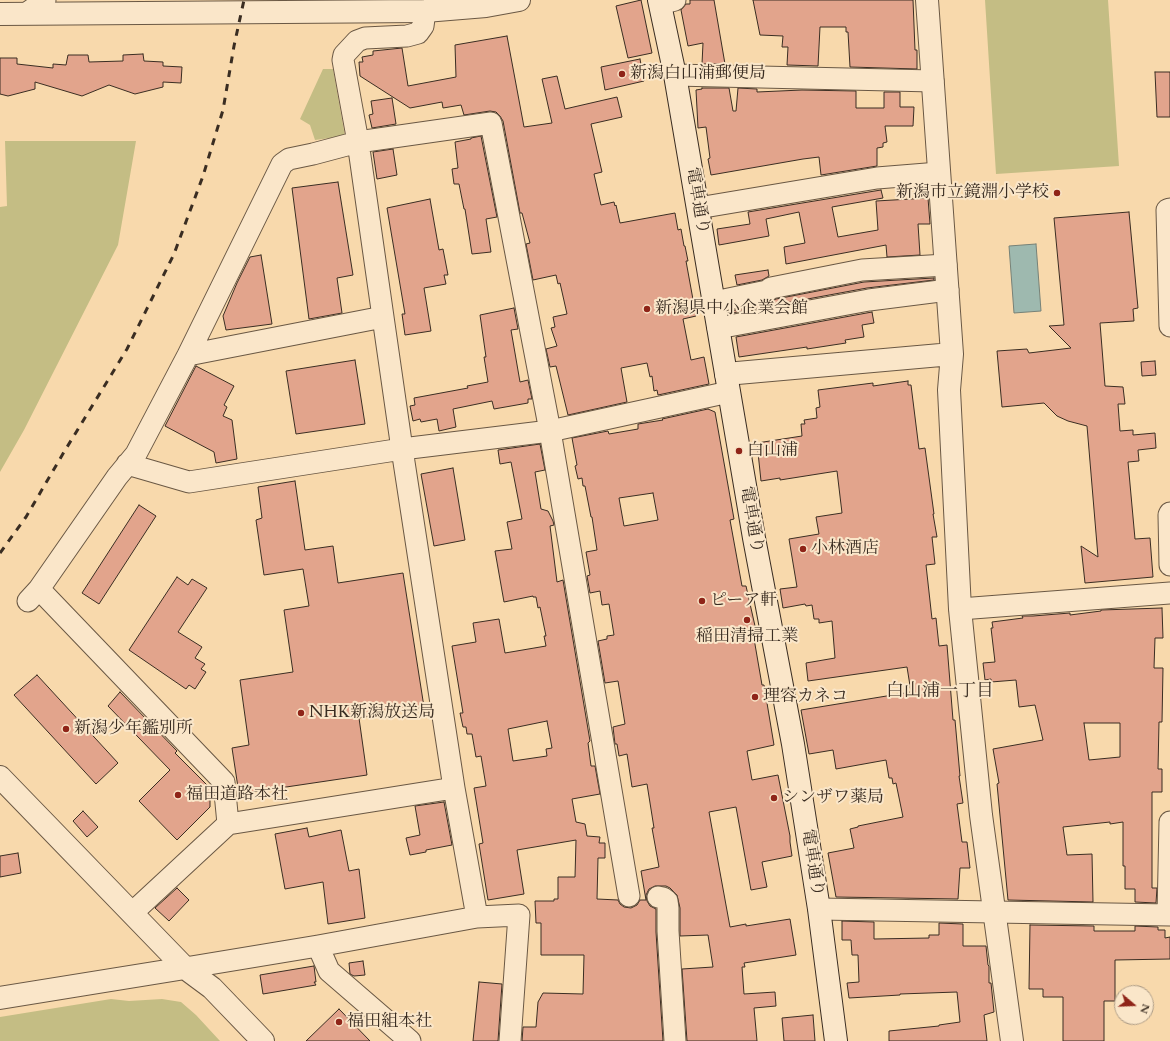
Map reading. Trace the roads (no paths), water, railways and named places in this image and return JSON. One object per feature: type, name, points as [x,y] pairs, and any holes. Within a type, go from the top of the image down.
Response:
[{"type":"street","points":[[27,13],[45,0]]},
{"type":"street","points":[[0,14],[425,11],[486,6],[519,0]]},
{"type":"street","points":[[927,0],[952,354],[950,390],[960,609],[981,815],[1012,1041]]},
{"type":"street","name":"電車通り","points":[[665,1],[675,75],[727,383],[754,538],[793,744],[819,909],[836,1041]]},
{"type":"street","points":[[425,11],[423,26],[418,33],[407,36],[365,38],[357,41],[344,54],[342,60],[358,142],[402,448],[454,788],[477,917]]},
{"type":"street","points":[[675,75],[933,81]]},
{"type":"street","points":[[228,824],[224,782],[33,595],[117,477],[136,454],[188,355],[282,164],[288,159],[358,142],[491,123],[550,431],[629,896]]},
{"type":"street","points":[[698,208],[877,178],[940,173]]},
{"type":"street","points":[[1170,209],[1166,210],[1170,326]]},
{"type":"street","points":[[714,302],[767,292],[771,288],[862,270],[946,265]]},
{"type":"street","points":[[718,328],[869,300],[948,290]]},
{"type":"street","points":[[188,355],[383,317]]},
{"type":"street","points":[[127,464],[189,482],[402,448],[550,431],[727,383],[952,354]]},
{"type":"street","points":[[1170,513],[1170,565]]},
{"type":"street","points":[[960,609],[1170,593]]},
{"type":"street","points":[[0,777],[185,968],[212,988],[263,1041]]},
{"type":"street","points":[[132,913],[228,824],[454,788]]},
{"type":"street","points":[[819,909],[1169,915],[1170,822]]},
{"type":"street","points":[[658,897],[667,901],[668,908],[668,931],[675,1041]]},
{"type":"street","points":[[0,998],[318,946],[477,917],[519,915],[510,1041]]},
{"type":"street","points":[[318,946],[329,971],[410,1041]]},
{"type":"railway","points":[[0,553],[26,517],[127,349],[174,254],[203,176],[223,110],[244,0]]},
{"type":"place","name":"新潟白山浦郵便局","points":[[622,74]]},
{"type":"place","name":"新潟市立鏡淵小学校","points":[[1057,193]]},
{"type":"place","name":"新潟県中小企業会館","points":[[647,309]]},
{"type":"place","name":"白山浦","points":[[739,451]]},
{"type":"place","name":"小林酒店","points":[[803,549]]},
{"type":"place","name":"ピーア軒","points":[[702,601]]},
{"type":"place","name":"稲田清掃工業","points":[[747,620]]},
{"type":"place","name":"理容カネコ","points":[[755,697]]},
{"type":"place","name":"NHK新潟放送局","points":[[301,713]]},
{"type":"place","name":"新潟少年鑑別所","points":[[66,729]]},
{"type":"place","name":"福田道路本社","points":[[178,795]]},
{"type":"place","name":"シンザワ薬局","points":[[774,798]]},
{"type":"place","name":"福田組本社","points":[[339,1022]]},
{"type":"district","name":"白山浦一丁目","points":[[940,692]]}]
